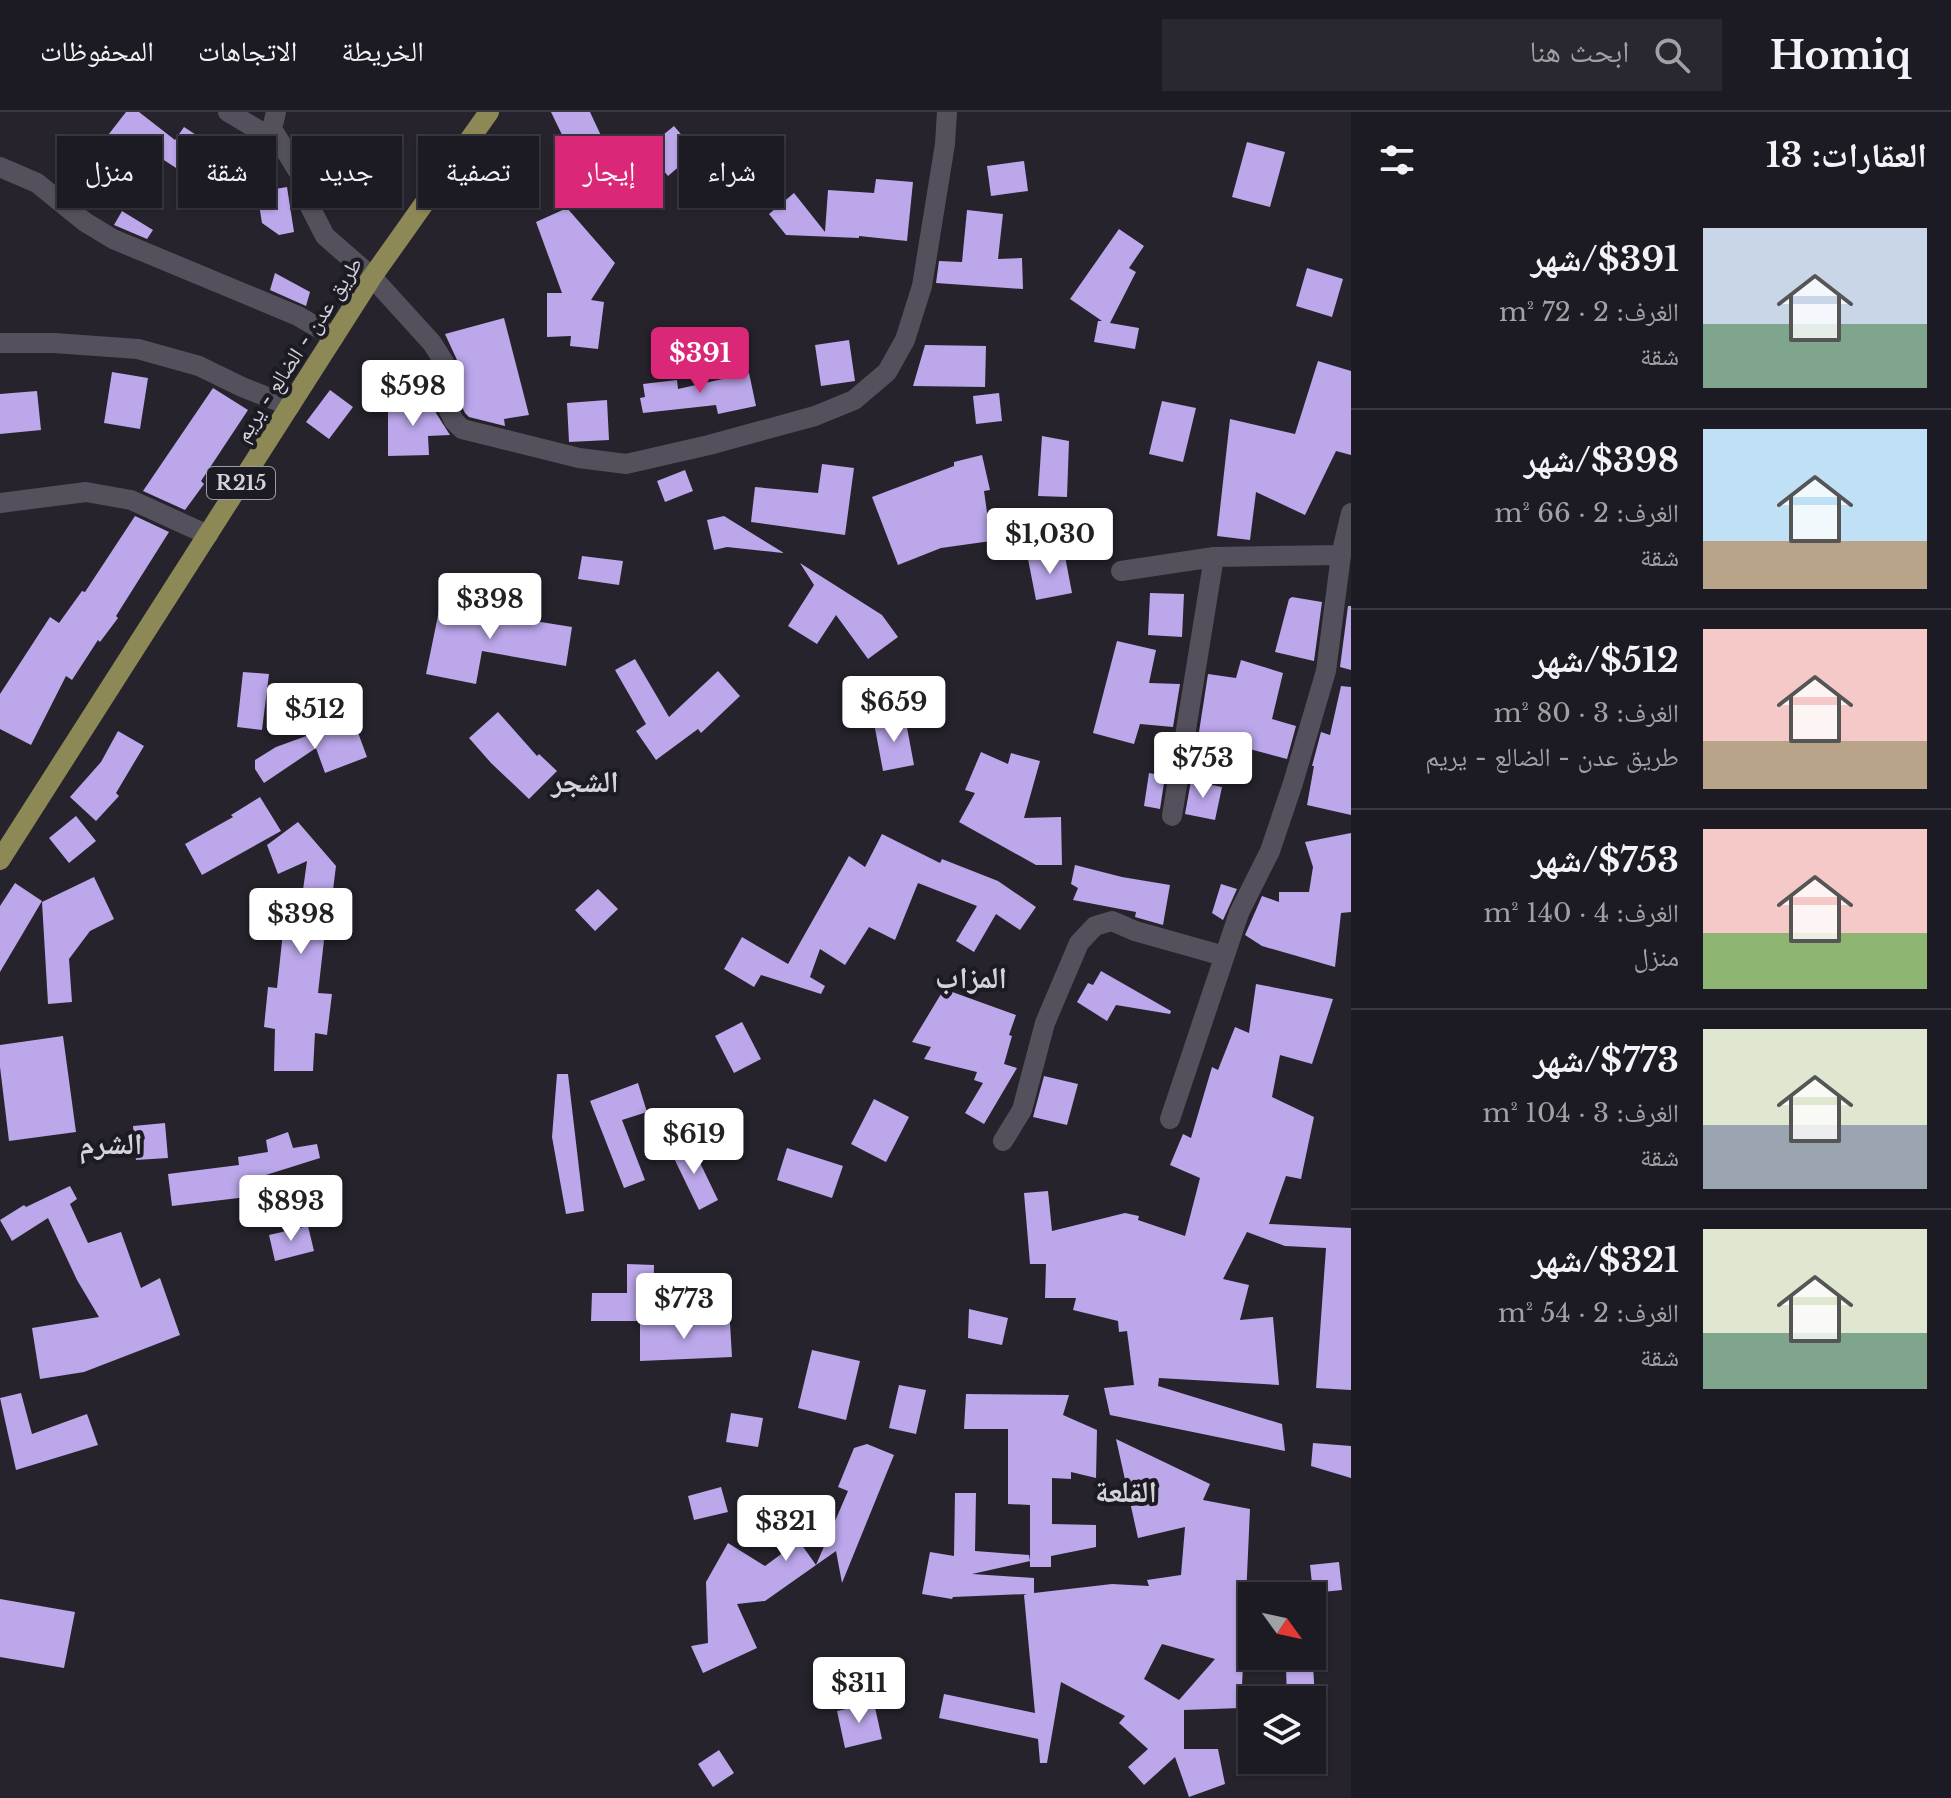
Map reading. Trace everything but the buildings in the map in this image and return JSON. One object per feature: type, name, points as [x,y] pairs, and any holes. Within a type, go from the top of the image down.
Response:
[{"type":"main road","name":"طريق عدن - الضالع - يريم","points":[[0,860],[372,277],[489,112]]},
{"type":"street","points":[[228,112],[280,143]]},
{"type":"street","points":[[276,112],[272,129],[301,176],[305,197],[325,236],[372,277],[432,343],[444,362],[448,408],[454,421],[462,429],[579,458],[626,464],[815,416],[854,400],[887,372],[905,340],[922,286],[945,144],[947,112]]},
{"type":"street","points":[[0,167],[37,183],[85,222],[113,239],[298,316],[334,337]]},
{"type":"street","points":[[0,343],[138,349],[199,366],[290,406]]},
{"type":"street","points":[[0,503],[86,492],[131,500],[208,535]]},
{"type":"street","points":[[1170,1119],[1239,913],[1270,851],[1326,671],[1341,555],[1351,513]]},
{"type":"street","points":[[1121,571],[1214,557],[1341,555]]},
{"type":"street","points":[[1172,816],[1214,557]]},
{"type":"street","points":[[1003,1141],[1022,1110],[1045,1023],[1079,943],[1095,926],[1112,921],[1135,931],[1224,956]]},
{"type":"district","name":"الشجر","points":[[585,782]]},
{"type":"district","name":"المزاب","points":[[971,978]]},
{"type":"district","name":"الشرم","points":[[111,1144]]},
{"type":"district","name":"القلعة","points":[[1126,1492]]}]
